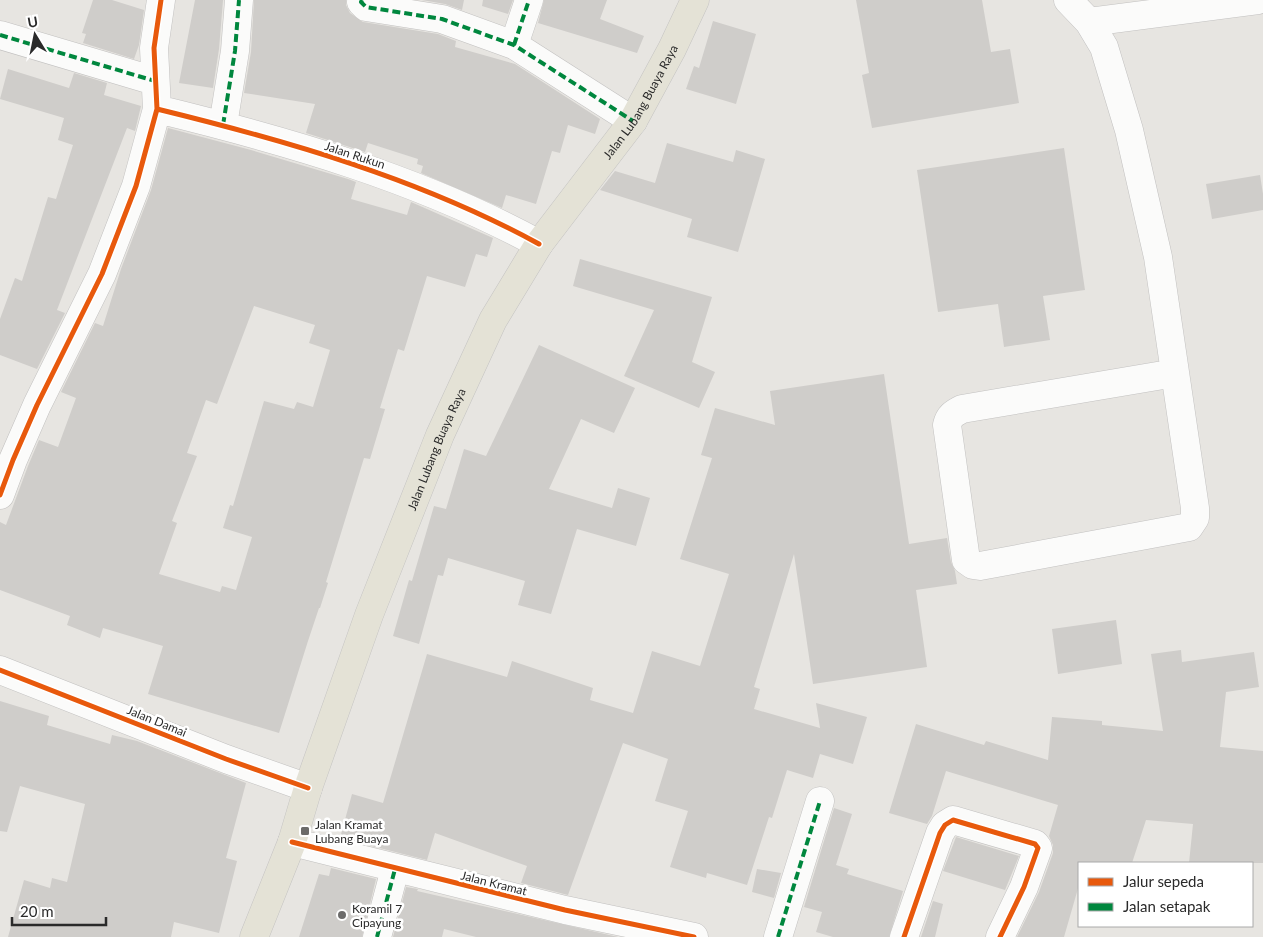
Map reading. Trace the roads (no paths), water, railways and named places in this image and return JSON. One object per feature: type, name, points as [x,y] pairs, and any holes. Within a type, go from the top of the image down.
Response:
[{"type":"main road","name":"Jalan Lubang Buaya Raya","points":[[254,937],[292,842],[308,788],[369,615],[440,435],[493,320],[539,244],[633,121],[695,0]]},
{"type":"street","points":[[0,495],[37,405],[102,274],[136,186],[157,109],[154,48],[161,0]]},
{"type":"street","points":[[223,125],[235,51],[239,0]]},
{"type":"street","points":[[362,0],[361,2],[366,7],[442,18],[514,44],[633,121]]},
{"type":"street","points":[[514,44],[529,0]]},
{"type":"street","points":[[1068,0],[1089,22],[1104,47],[1129,130],[1158,257],[1195,508],[1194,518],[1189,527],[980,566],[973,565],[966,560],[947,425],[949,418],[955,412],[1175,373]]},
{"type":"street","points":[[1089,22],[1258,0]]},
{"type":"street","points":[[0,34],[155,81]]},
{"type":"street","name":"Jalan Rukun","points":[[157,109],[223,125],[378,172],[505,226],[539,244]]},
{"type":"street","name":"Jalan Damai","points":[[0,670],[226,759],[308,788]]},
{"type":"street","points":[[778,937],[820,801]]},
{"type":"street","points":[[904,937],[940,833],[950,821],[1035,844],[1038,850],[1024,887],[1000,937]]},
{"type":"street","name":"Jalan Kramat","points":[[292,842],[565,910],[694,937]]},
{"type":"street","points":[[377,937],[395,869]]},
{"type":"place","name":"Jalan Kramat Lubang Buaya","points":[[305,831]]},
{"type":"place","name":"Koramil 7 Cipayung","points":[[342,915]]}]
